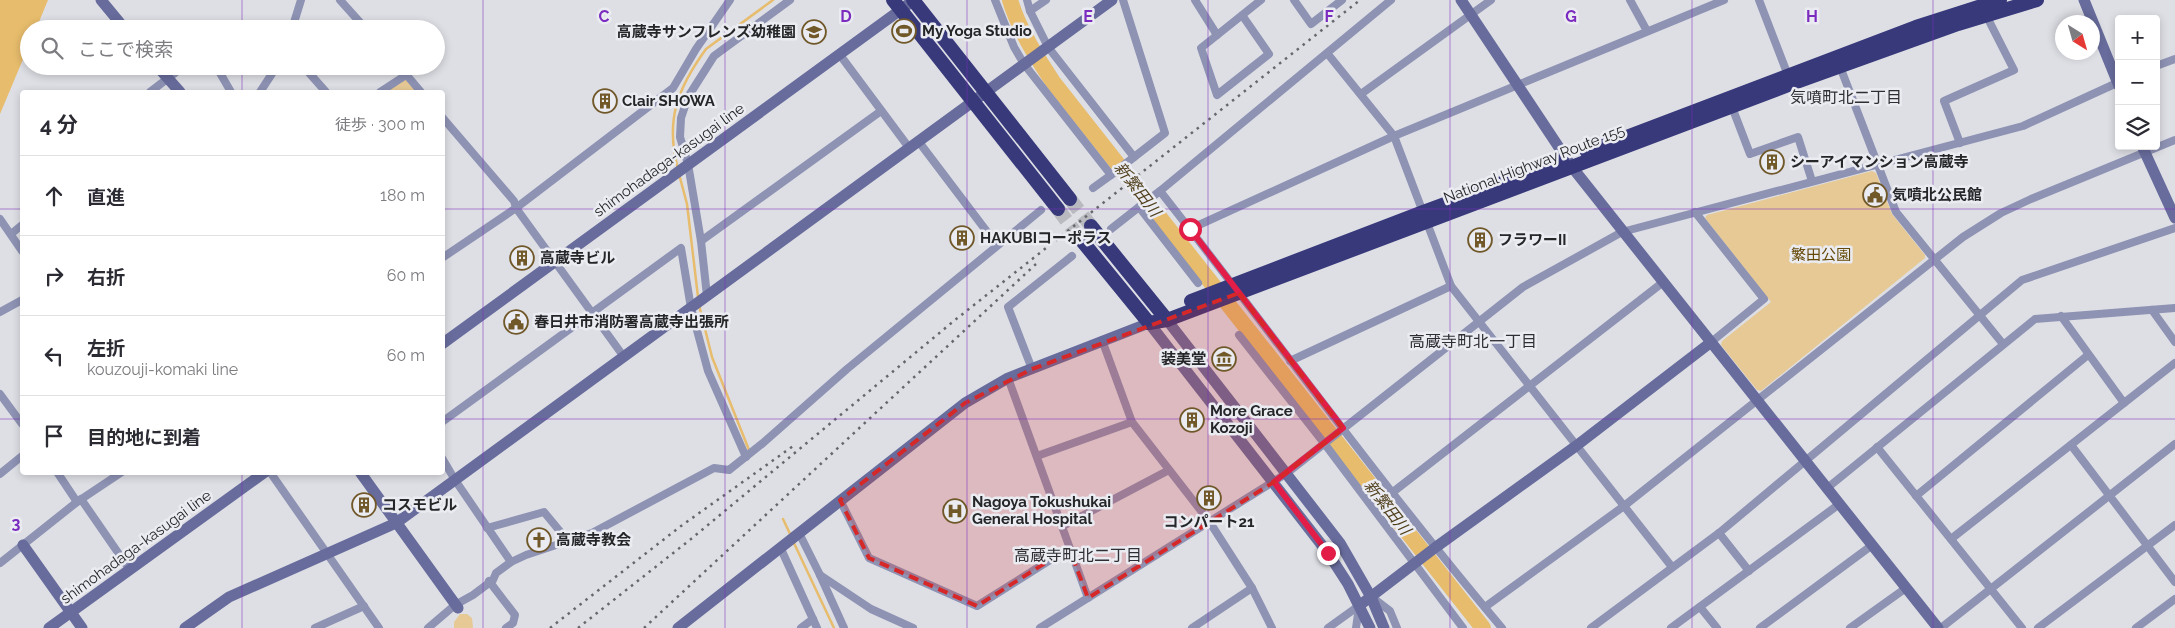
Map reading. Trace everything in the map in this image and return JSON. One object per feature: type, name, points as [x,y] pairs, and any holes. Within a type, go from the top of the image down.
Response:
[{"type":"highway","points":[[914,0],[1070,199]]},
{"type":"highway","name":"National Highway Route 155","points":[[1839,62],[1916,27],[2000,0]]},
{"type":"highway","name":"National Highway Route 155","points":[[1149,323],[1839,62],[2037,0]]},
{"type":"highway","points":[[897,5],[1058,209]]},
{"type":"highway","name":"National Highway Route 155","points":[[1570,163],[1732,107],[1790,80]]},
{"type":"highway","points":[[1091,226],[1164,316]]},
{"type":"highway","points":[[1078,236],[1149,323]]},
{"type":"street","points":[[101,0],[118,20]]},
{"type":"street","points":[[295,20],[301,0]]},
{"type":"street","points":[[340,0],[358,20]]},
{"type":"street","points":[[445,256],[516,208],[673,88],[696,49],[730,0]]},
{"type":"street","points":[[707,296],[701,241],[680,137],[681,118],[688,97],[714,56],[790,0]]},
{"type":"street","name":"shimohadaga-kasugai line","points":[[445,342],[840,54],[897,5],[914,0]]},
{"type":"street","points":[[995,0],[1014,47],[1024,64],[1111,175]]},
{"type":"street","points":[[1027,0],[1030,11],[1048,47],[1134,157]]},
{"type":"street","points":[[1030,11],[1046,0]]},
{"type":"street","points":[[185,628],[229,597],[396,523],[1112,0]]},
{"type":"street","points":[[1093,188],[1165,133],[1122,0]]},
{"type":"street","points":[[1195,0],[1217,35]]},
{"type":"street","points":[[1242,16],[1270,54],[1217,95],[1201,48],[1261,0]]},
{"type":"street","points":[[1294,0],[1311,24],[1342,0]]},
{"type":"street","points":[[1111,229],[1391,0]]},
{"type":"street","points":[[1461,0],[1570,163],[1622,232],[1871,546],[1940,628],[2175,444]]},
{"type":"street","points":[[1361,94],[1491,0]]},
{"type":"street","points":[[1630,0],[1647,31]]},
{"type":"street","points":[[1190,229],[1394,136],[1724,0]]},
{"type":"street","points":[[1759,0],[1790,80]]},
{"type":"street","points":[[2084,0],[2115,77]]},
{"type":"street","points":[[1960,143],[1944,101],[2014,70],[1986,15]]},
{"type":"street","points":[[1327,53],[1394,136],[1451,286],[1672,567]]},
{"type":"street","points":[[840,54],[910,149]]},
{"type":"street","points":[[2160,65],[2175,59]]},
{"type":"street","points":[[1839,62],[1896,212],[2003,344]]},
{"type":"street","points":[[164,75],[178,90]]},
{"type":"street","points":[[153,90],[174,75]]},
{"type":"street","points":[[221,75],[230,90]]},
{"type":"street","points":[[261,90],[271,75]]},
{"type":"street","points":[[312,75],[324,90]]},
{"type":"street","points":[[383,90],[406,75],[419,90]]},
{"type":"street","points":[[1040,628],[1274,482],[1523,287],[1622,232],[2023,126],[2115,85]]},
{"type":"street","points":[[673,88],[688,97]]},
{"type":"street","points":[[1732,107],[1750,154],[1798,137],[1812,181]]},
{"type":"street","points":[[701,241],[881,111]]},
{"type":"street","points":[[445,121],[514,202],[516,208],[554,262],[624,357]]},
{"type":"street","points":[[2160,145],[2175,140]]},
{"type":"street","points":[[919,142],[997,245]]},
{"type":"street","points":[[1485,607],[1624,506],[1757,402],[1963,236],[2001,213],[2143,150],[2175,218]]},
{"type":"street","points":[[1160,190],[1290,361],[1502,628]]},
{"type":"street","points":[[1139,206],[1198,283]]},
{"type":"street","points":[[428,628],[473,596],[493,580],[496,572],[511,562],[526,555],[592,533],[714,468],[729,470],[1041,210]]},
{"type":"street","points":[[1328,628],[1576,446],[1764,299],[1695,212]]},
{"type":"street","points":[[0,219],[20,248]]},
{"type":"street","points":[[11,234],[20,227]]},
{"type":"street","points":[[1592,627],[1719,533],[2022,280],[2175,228]]},
{"type":"street","points":[[445,420],[681,248],[691,308],[708,371],[746,457]]},
{"type":"street","points":[[1032,368],[1008,307],[1072,256]]},
{"type":"street","points":[[1394,492],[1662,283]]},
{"type":"street","points":[[1290,361],[1451,286]]},
{"type":"street","points":[[0,312],[20,301]]},
{"type":"street","points":[[1826,489],[2035,319],[2175,308]]},
{"type":"street","points":[[2152,310],[2175,342]]},
{"type":"street","points":[[1164,316],[1340,543],[1371,597],[1384,628]]},
{"type":"street","points":[[2061,316],[2124,404]]},
{"type":"street","points":[[678,628],[965,403],[1008,378],[1149,323],[1328,553],[1360,605],[1370,628]]},
{"type":"street","points":[[1239,335],[1324,443],[1463,628]]},
{"type":"street","points":[[1102,340],[1132,422],[1209,521],[1252,588],[1272,628]]},
{"type":"street","points":[[1916,496],[2088,355]]},
{"type":"street","points":[[1951,539],[2175,364]]},
{"type":"street","points":[[1008,378],[1088,598]]},
{"type":"street","points":[[0,394],[20,419]]},
{"type":"street","points":[[1037,456],[1132,422]]},
{"type":"street","points":[[2071,445],[2175,582]]},
{"type":"street","points":[[1877,447],[2022,628]]},
{"type":"street","points":[[0,474],[20,458]]},
{"type":"street","points":[[445,463],[511,562]]},
{"type":"street","points":[[1063,526],[1169,470]]},
{"type":"street","points":[[59,475],[130,570]]},
{"type":"street","points":[[0,563],[79,500],[117,475]]},
{"type":"street","name":"shimohadaga-kasugai line","points":[[49,628],[261,475]]},
{"type":"street","points":[[272,475],[379,628]]},
{"type":"street","points":[[362,475],[457,607]]},
{"type":"street","points":[[840,500],[869,558],[977,606],[1069,548]]},
{"type":"street","points":[[1671,628],[1838,504]]},
{"type":"street","points":[[488,528],[544,512],[568,541]]},
{"type":"street","points":[[2038,628],[2175,525]]},
{"type":"street","points":[[1719,533],[1749,571]]},
{"type":"street","points":[[791,540],[820,575],[844,628]]},
{"type":"street","points":[[791,540],[817,628]]},
{"type":"street","points":[[23,545],[82,628]]},
{"type":"street","points":[[1760,628],[1871,546]]},
{"type":"street","points":[[820,575],[871,609],[913,628]]},
{"type":"street","points":[[489,582],[515,615],[513,622],[506,628]]},
{"type":"street","points":[[1192,628],[1252,588]]},
{"type":"street","points":[[1850,628],[1906,588]]},
{"type":"street","points":[[1371,597],[1390,611],[1397,628]]},
{"type":"street","points":[[2136,628],[2175,599]]},
{"type":"street","points":[[1356,628],[1360,605]]},
{"type":"street","points":[[316,628],[364,606]]},
{"type":"street","points":[[1700,607],[1717,628]]},
{"type":"street","points":[[801,628],[813,619]]},
{"type":"highlighted area","points":[[1239,293],[1343,429],[1274,482],[1088,598],[1069,548],[977,606],[869,558],[840,500],[965,403],[1032,369]]},
{"type":"green space","points":[[402,80],[406,80],[415,90],[386,90]]},
{"type":"green space","name":"繁田公園","points":[[1872,171],[1876,173],[1892,214],[1925,255],[1925,258],[1761,391],[1757,390],[1721,345],[1722,341],[1771,302],[1705,218],[1707,215]]},
{"type":"green space","points":[[460,614],[467,614],[472,618],[473,628],[454,628],[454,622]]},
{"type":"shaded area","points":[[0,0],[48,0],[40,20],[20,20],[20,66],[0,114]]},
{"type":"waterway","points":[[678,169],[674,152],[674,120],[676,106],[688,78],[706,49],[773,0]]},
{"type":"waterway","name":"新繁田川","points":[[1010,0],[1034,53],[1053,82],[1483,628]]},
{"type":"waterway","points":[[679,174],[687,204],[698,297]]},
{"type":"waterway","points":[[699,305],[712,357],[749,450]]},
{"type":"waterway","points":[[783,519],[791,536]]},
{"type":"waterway","points":[[793,541],[834,628]]},
{"type":"tunnel","points":[[1070,199],[1091,226]]},
{"type":"tunnel","points":[[1058,209],[1078,236]]},
{"type":"railway","points":[[578,628],[691,539],[955,320],[1360,0]]},
{"type":"railway","points":[[644,628],[1036,264]]},
{"type":"railway","points":[[550,628],[681,526],[796,444]]},
{"type":"place","name":"My Yoga Studio","points":[[904,31]]},
{"type":"place","name":"高蔵寺サンフレンズ幼稚園","points":[[814,32]]},
{"type":"place","name":"Clair SHOWA","points":[[605,101]]},
{"type":"place","name":"シーアイマンション高蔵寺","points":[[1772,162]]},
{"type":"place","name":"気噴北公民館","points":[[1875,195]]},
{"type":"place","name":"HAKUBIコーポラス","points":[[962,238]]},
{"type":"place","name":"フラワーII","points":[[1480,240]]},
{"type":"place","name":"高蔵寺ビル","points":[[522,258]]},
{"type":"place","name":"春日井市消防署高蔵寺出張所","points":[[516,322]]},
{"type":"place","name":"装美堂","points":[[1224,359]]},
{"type":"place","name":"More Grace Kozoji","points":[[1192,420]]},
{"type":"place","name":"コンパート21","points":[[1209,498]]},
{"type":"place","name":"コスモビル","points":[[364,505]]},
{"type":"place","name":"Nagoya Tokushukai General Hospital","points":[[955,511]]},
{"type":"place","name":"高蔵寺教会","points":[[539,540]]},
{"type":"district","name":"気噴町北二丁目","points":[[1846,97]]},
{"type":"district","name":"高蔵寺町北一丁目","points":[[1473,341]]},
{"type":"district","name":"高蔵寺町北二丁目","points":[[1078,555]]},
{"type":"route","points":[[1190,229],[1343,428],[1274,482],[1328,553]]}]
